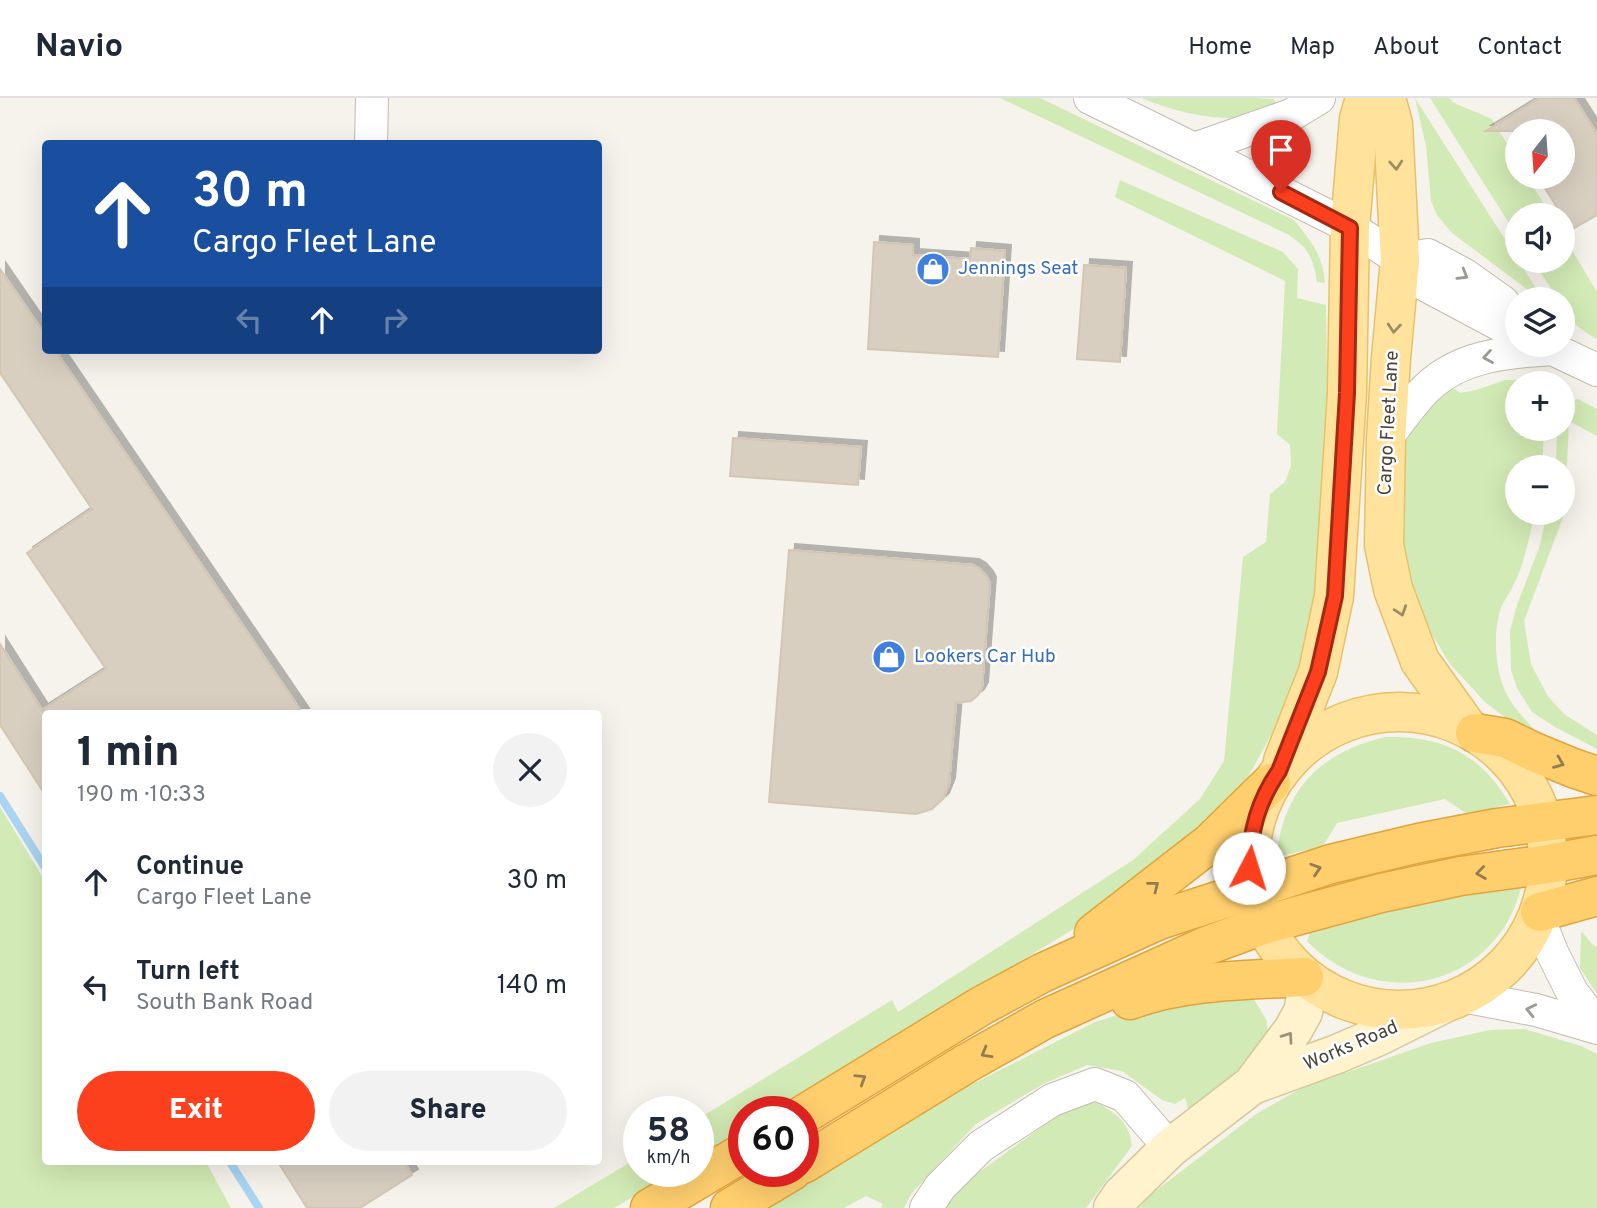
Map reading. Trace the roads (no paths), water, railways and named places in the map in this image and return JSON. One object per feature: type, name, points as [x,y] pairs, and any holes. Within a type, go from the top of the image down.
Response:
[{"type":"highway","points":[[1471,730],[1506,738],[1534,752],[1597,776]]},
{"type":"highway","points":[[1042,973],[1210,844],[1275,777]]},
{"type":"highway","points":[[819,1154],[967,1063],[1045,1019],[1206,946],[1257,907],[1331,864],[1497,828],[1597,816]]},
{"type":"highway","points":[[819,1105],[981,1006],[1042,973],[1158,920],[1381,893],[1461,876],[1597,855]]},
{"type":"highway","points":[[1539,914],[1597,896]]},
{"type":"highway","points":[[1045,1019],[1110,1007],[1145,994],[1175,988],[1245,980],[1307,979]]},
{"type":"highway","points":[[650,1208],[728,1162]]},
{"type":"highway","points":[[730,1208],[765,1187]]},
{"type":"main road","points":[[1275,777],[1297,751],[1317,735],[1340,723],[1366,715],[1418,713],[1444,718],[1471,730],[1498,749],[1518,770],[1533,794],[1543,821],[1548,864],[1546,888],[1539,914],[1528,937],[1500,972],[1455,999],[1424,1009],[1375,1009],[1352,1003],[1307,979],[1281,953],[1257,907],[1249,868],[1250,846],[1260,803],[1275,777],[1318,672],[1335,596],[1347,393],[1350,228],[1359,119],[1365,98]]},
{"type":"main road","name":"Cargo Fleet Lane","points":[[1386,98],[1393,124],[1400,260],[1386,439],[1384,545],[1393,589],[1420,661],[1471,730]]},
{"type":"main road","name":"Works Road","points":[[1113,1208],[1122,1195],[1170,1148],[1252,1085],[1293,1030],[1303,1012],[1307,979]]},
{"type":"main road","name":"Works Road","points":[[1252,1085],[1337,1054],[1455,999]]},
{"type":"street","points":[[371,140],[372,98]]},
{"type":"street","points":[[1090,98],[1350,228],[1400,260],[1414,279],[1505,328]]},
{"type":"street","points":[[1194,149],[1291,115],[1319,98]]},
{"type":"street","points":[[1400,260],[1428,255],[1465,275],[1505,306]]},
{"type":"street","points":[[1386,439],[1434,381],[1455,367],[1474,360],[1505,354]]},
{"type":"street","points":[[1570,357],[1597,370]]},
{"type":"street","points":[[1539,914],[1552,953],[1572,992],[1597,1027]]},
{"type":"street","points":[[1455,999],[1536,1010],[1597,1027]]},
{"type":"street","points":[[926,1208],[940,1187],[981,1146],[1052,1100],[1095,1083],[1125,1096],[1170,1148]]},
{"type":"waterway","points":[[0,796],[42,863]]},
{"type":"waterway","points":[[232,1165],[259,1208]]},
{"type":"place","name":"Jennings Seat","points":[[933,269]]},
{"type":"place","name":"Lookers Car Hub","points":[[889,657]]}]
